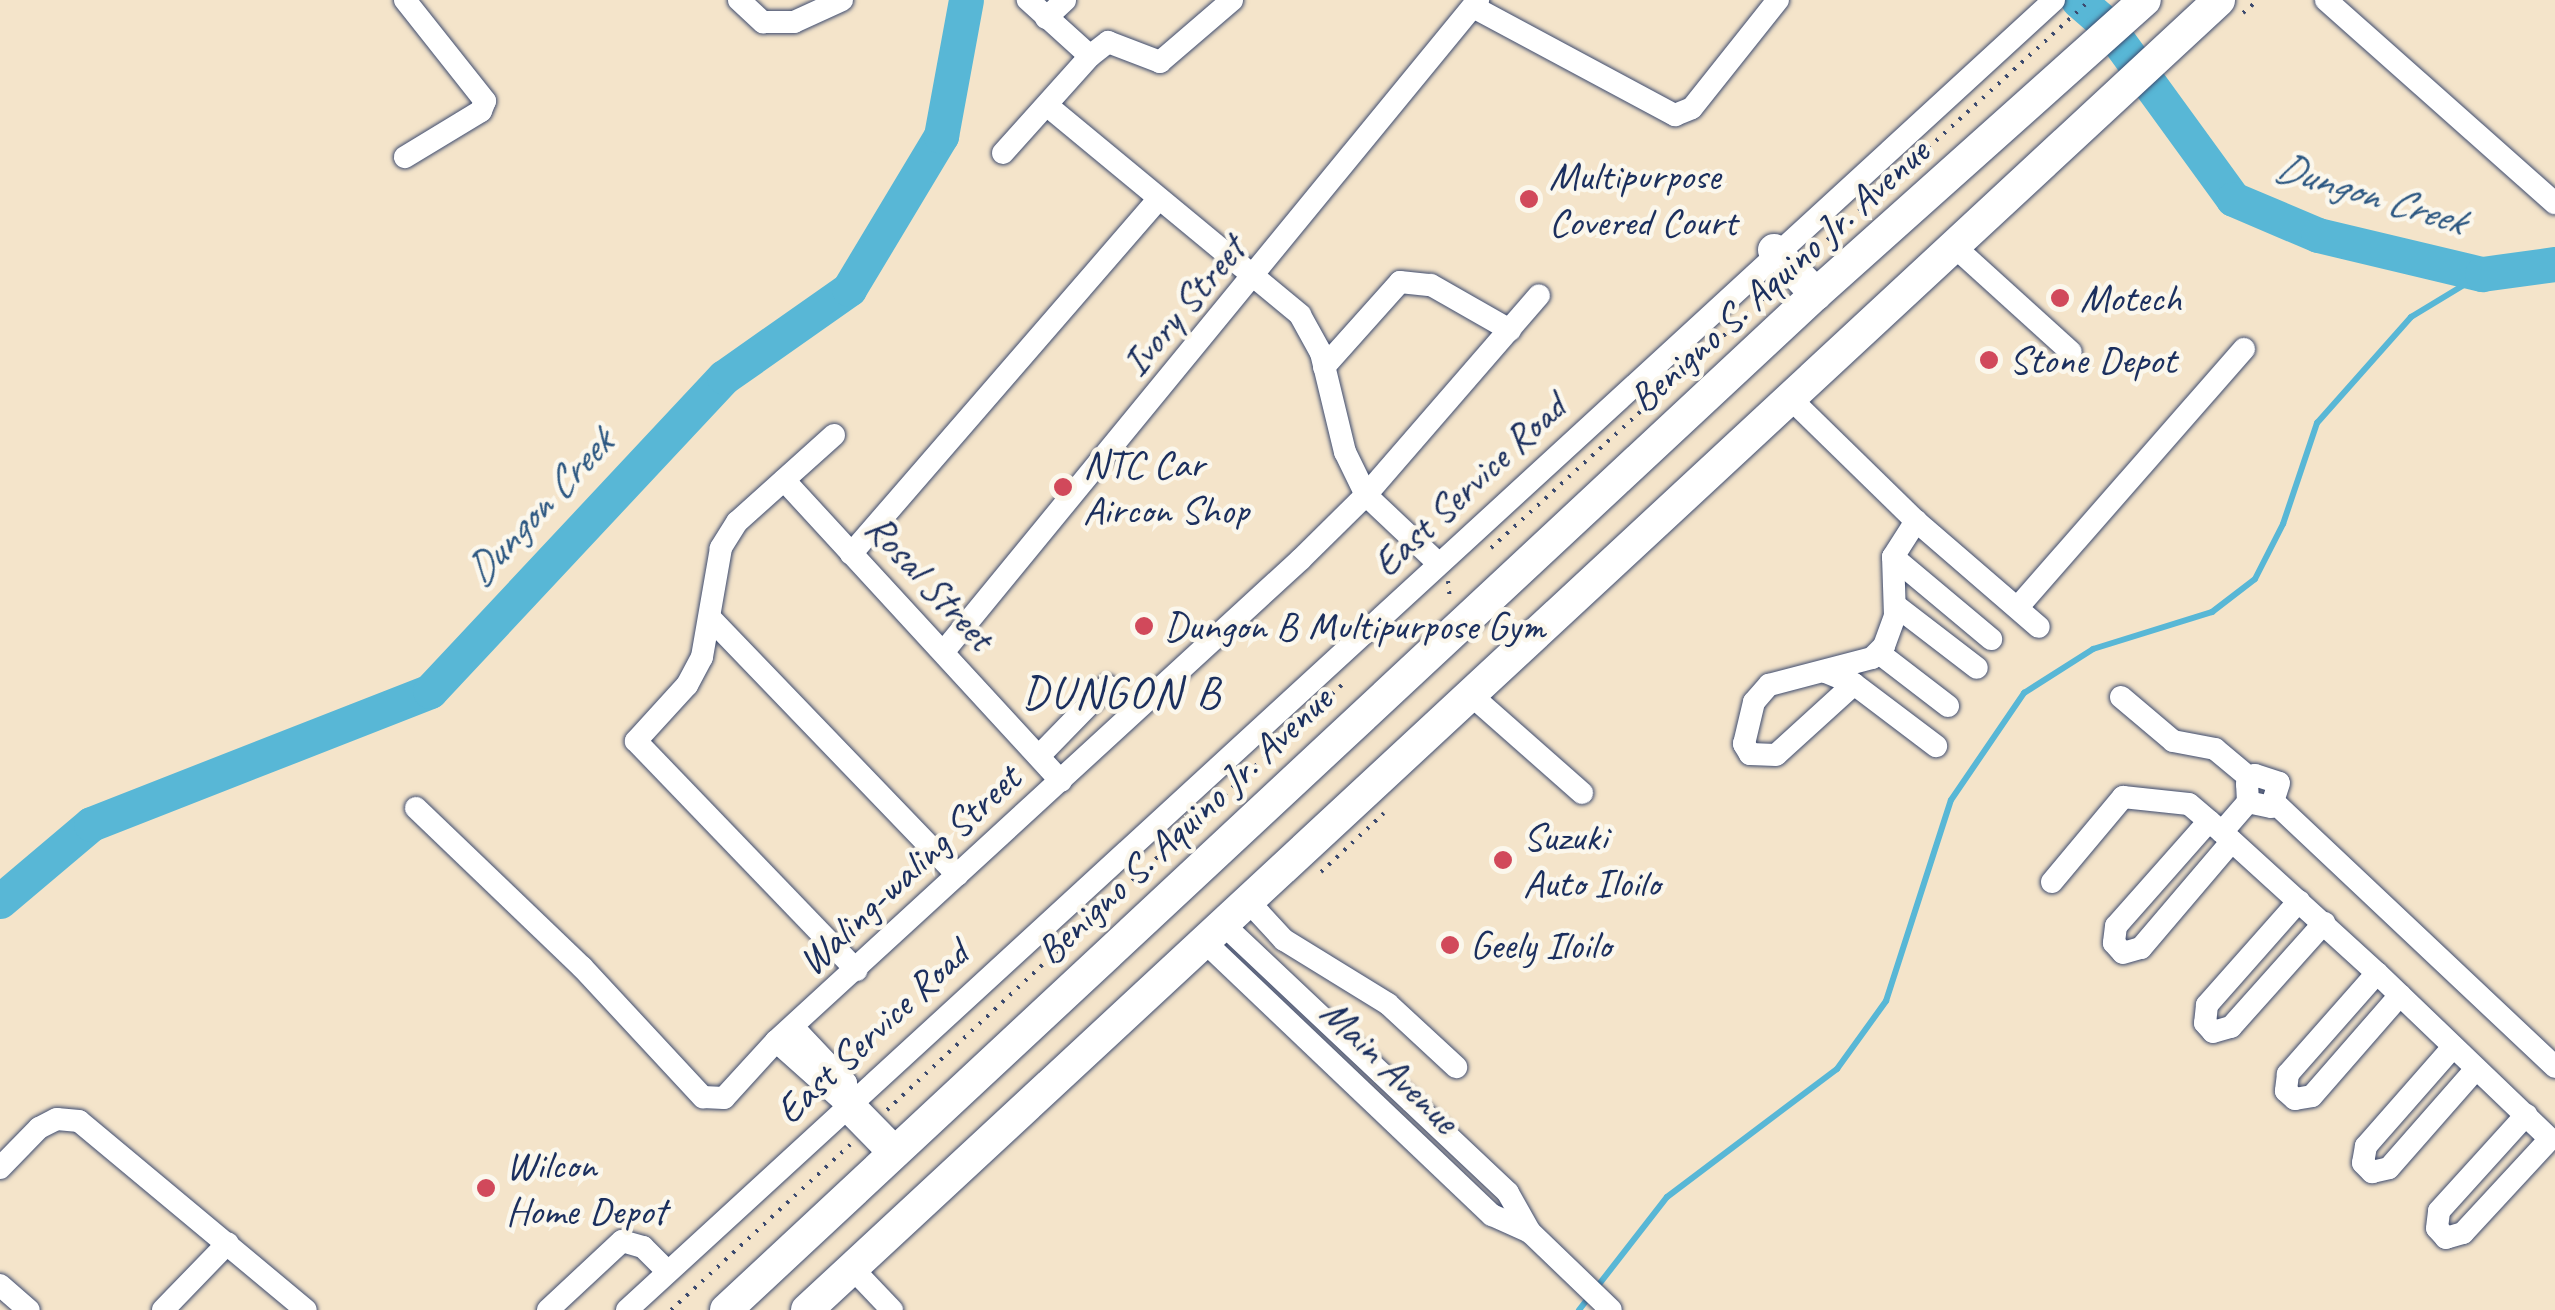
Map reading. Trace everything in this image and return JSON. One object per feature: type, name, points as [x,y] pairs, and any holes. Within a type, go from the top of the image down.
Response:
[{"type":"highway","name":"Benigno S. Aquino Jr. Avenue","points":[[726,1310],[1534,560],[1795,272],[2074,66],[2145,0]]},
{"type":"highway","points":[[807,1310],[2219,0]]},
{"type":"highway","points":[[1534,560],[1567,604]]},
{"type":"highway","points":[[1015,1040],[1053,1083]]},
{"type":"highway","points":[[858,1117],[894,1152]]},
{"type":"street","points":[[404,0],[485,101],[481,110],[405,156]]},
{"type":"street","points":[[739,0],[763,22],[794,22],[842,0]]},
{"type":"street","points":[[1028,0],[1090,56]]},
{"type":"street","points":[[1046,18],[1065,0]]},
{"type":"street","points":[[1004,153],[1049,107],[1090,56],[1108,42],[1160,62],[1232,0]]},
{"type":"street","name":"Ivory Street","points":[[945,650],[1478,5],[1675,115],[1692,108],[1778,0]]},
{"type":"street","name":"East Service Road","points":[[627,1310],[667,1271],[858,1117],[1439,564],[1795,272],[2054,0]]},
{"type":"street","points":[[2326,0],[2555,203]]},
{"type":"street","points":[[1049,107],[1300,315],[1324,367],[1345,452],[1366,495],[1439,564]]},
{"type":"street","points":[[851,554],[1158,200]]},
{"type":"street","points":[[1955,247],[2071,352]]},
{"type":"street","points":[[1324,367],[1400,282],[1431,285],[1510,330]]},
{"type":"street","name":"Waling-waling Street","points":[[416,808],[582,967],[703,1096],[724,1098],[785,1034],[1366,495],[1539,296]]},
{"type":"street","points":[[2018,608],[2244,349]]},
{"type":"street","points":[[1792,400],[1916,521],[2040,626]]},
{"type":"street","points":[[834,435],[738,522],[721,548],[712,620],[688,684],[639,731],[639,751],[856,970]]},
{"type":"street","name":"Rosal Street","points":[[784,480],[945,650],[1061,781]]},
{"type":"street","points":[[1854,684],[1776,754],[1750,754],[1744,744],[1754,702],[1769,684],[1826,672],[1878,653],[1896,605],[1893,557],[1916,521]]},
{"type":"street","points":[[1893,557],[1991,639]]},
{"type":"street","points":[[1896,605],[1977,668]]},
{"type":"street","points":[[712,620],[957,875]]},
{"type":"street","points":[[1878,653],[1948,706]]},
{"type":"street","points":[[1826,672],[1854,684],[1936,746]]},
{"type":"street","points":[[1039,756],[1107,686]]},
{"type":"street","points":[[1471,695],[1582,793]]},
{"type":"street","points":[[2121,697],[2173,741],[2215,749],[2249,790],[2262,809],[2275,803],[2280,792],[2272,776],[2249,790],[2221,831],[2140,948],[2123,953],[2114,944],[2116,926],[2221,831]]},
{"type":"street","points":[[2052,882],[2123,797],[2189,804],[2299,901],[2475,1070],[2526,1115],[2550,1139],[2463,1233],[2446,1238],[2437,1228],[2439,1211],[2526,1115]]},
{"type":"street","points":[[2275,803],[2555,1067]]},
{"type":"street","points":[[1248,901],[1284,940],[1388,1004],[1456,1067]]},
{"type":"street","points":[[2299,901],[2207,1005],[2204,1023],[2213,1032],[2231,1027],[2324,924]]},
{"type":"street","name":"Main Avenue","points":[[1215,933],[1492,1215],[1530,1232],[1562,1258],[1611,1310]]},
{"type":"street","points":[[2377,973],[2288,1074],[2286,1092],[2295,1099],[2312,1096],[2400,995]]},
{"type":"street","points":[[785,1034],[858,1117]]},
{"type":"street","points":[[2453,1047],[2366,1146],[2363,1163],[2372,1172],[2389,1168],[2475,1070]]},
{"type":"street","points":[[0,1168],[39,1128],[57,1119],[78,1122],[306,1310]]},
{"type":"street","points":[[548,1310],[622,1241],[643,1246],[667,1271]]},
{"type":"street","points":[[162,1310],[228,1243]]},
{"type":"street","points":[[852,1268],[892,1310]]},
{"type":"street","points":[[0,1285],[28,1310]]},
{"type":"path","points":[[1480,558],[2090,0]]},
{"type":"path","points":[[1436,598],[1465,572]]},
{"type":"path","points":[[671,1310],[858,1117],[1348,680]]},
{"type":"waterway","name":"Dungon Creek","points":[[0,901],[91,824],[430,691],[724,377],[849,289],[941,136],[966,0]]},
{"type":"waterway","name":"Dungon Creek","points":[[2078,0],[2106,24],[2233,199],[2318,235],[2482,274],[2555,264]]},
{"type":"waterway","points":[[1579,1310],[1667,1197],[1837,1069],[1886,1001],[1951,800],[2024,693],[2093,649],[2212,612],[2255,579],[2283,524],[2317,423],[2411,317],[2482,274]]},
{"type":"place","name":"Multipurpose Covered Court","points":[[1529,199]]},
{"type":"place","name":"Motech","points":[[2060,298]]},
{"type":"place","name":"Stone Depot","points":[[1989,360]]},
{"type":"place","name":"NTC Car Aircon Shop","points":[[1063,487]]},
{"type":"place","name":"Dungon B Multipurpose Gym","points":[[1144,626]]},
{"type":"place","name":"Suzuki Auto Iloilo","points":[[1503,860]]},
{"type":"place","name":"Geely Iloilo","points":[[1450,945]]},
{"type":"place","name":"Wilcon Home Depot","points":[[486,1188]]},
{"type":"district","name":"DUNGON B","points":[[1122,693]]}]
